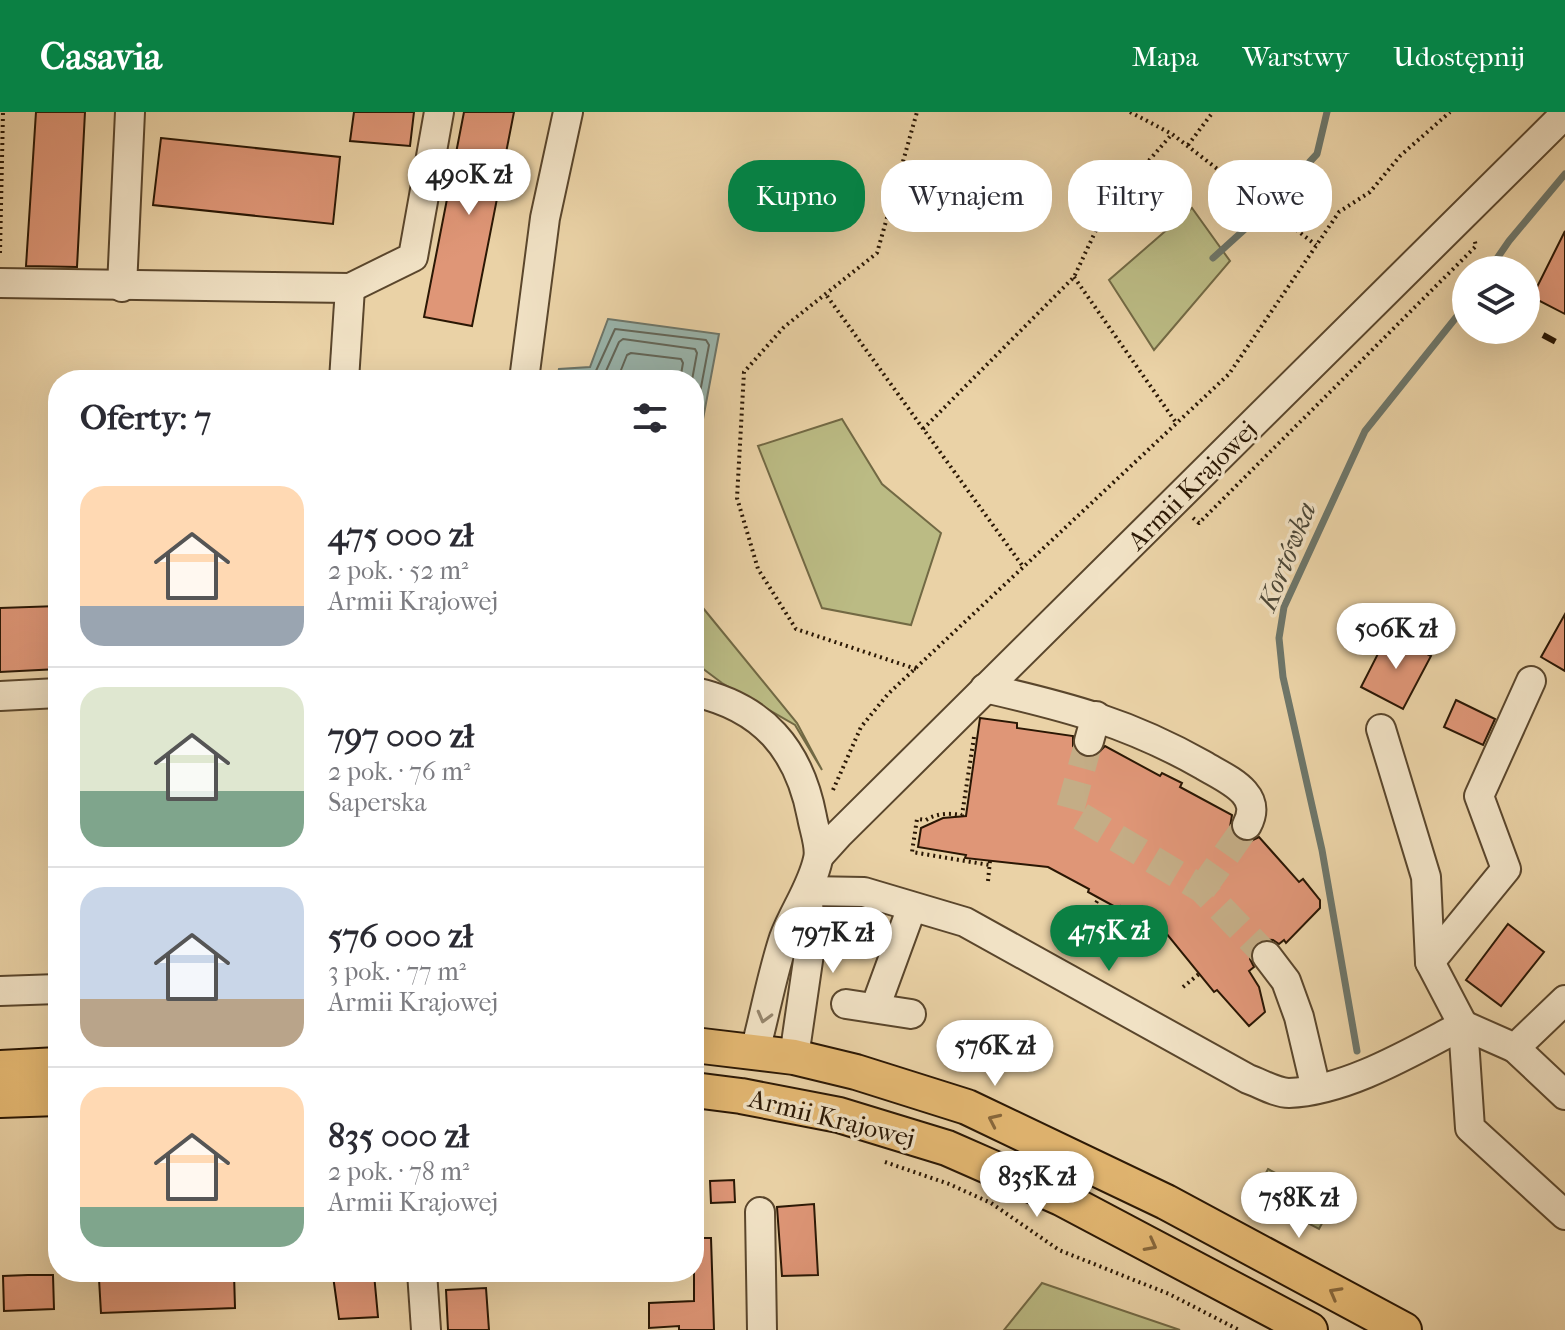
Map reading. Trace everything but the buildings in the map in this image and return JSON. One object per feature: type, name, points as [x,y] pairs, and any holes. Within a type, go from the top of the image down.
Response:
[{"type":"main road","name":"Armii Krajowej","points":[[704,1046],[794,1057],[856,1072],[967,1107],[1166,1202],[1404,1330]]},
{"type":"main road","points":[[755,1051],[766,1100]]},
{"type":"main road","points":[[766,1100],[794,1057]]},
{"type":"main road","points":[[0,1068],[48,1066]]},
{"type":"main road","name":"Armii Krajowej","points":[[704,1091],[839,1115],[894,1130],[985,1164],[1074,1204],[1310,1330]]},
{"type":"main road","points":[[0,1100],[48,1098]]},
{"type":"street","points":[[122,287],[130,112]]},
{"type":"street","points":[[0,283],[350,288],[413,257],[439,112]]},
{"type":"street","points":[[525,370],[545,218],[568,112]]},
{"type":"street","name":"Armii Krajowej","points":[[819,856],[1565,114]]},
{"type":"street","points":[[345,370],[350,288]]},
{"type":"street","points":[[1430,962],[1506,869],[1479,796],[1531,681]]},
{"type":"street","points":[[985,688],[1072,708],[1093,728],[1126,726],[1177,750],[1247,792],[1252,806],[1247,825]]},
{"type":"street","points":[[0,696],[48,694]]},
{"type":"street","points":[[704,695],[733,704],[772,732],[791,756],[807,793],[819,856],[807,891],[784,938],[755,1051]]},
{"type":"street","points":[[1381,729],[1426,877],[1430,962],[1463,1025],[1470,1128],[1565,1215]]},
{"type":"street","points":[[807,891],[864,892],[965,922],[1248,1079],[1286,1093],[1316,1089],[1390,1065],[1463,1025]]},
{"type":"street","points":[[794,1057],[811,940],[807,891]]},
{"type":"street","points":[[875,1008],[912,907]]},
{"type":"street","points":[[1267,956],[1286,981],[1299,1017],[1316,1089]]},
{"type":"street","points":[[0,991],[48,989]]},
{"type":"street","points":[[1515,1048],[1565,1000]]},
{"type":"street","points":[[846,1004],[911,1014]]},
{"type":"street","points":[[1463,1025],[1515,1048],[1565,1095]]},
{"type":"street","points":[[760,1212],[762,1330]]},
{"type":"street","points":[[423,1282],[426,1330]]},
{"type":"path","points":[[0,253],[3,112]]},
{"type":"path","points":[[916,669],[796,629],[758,569],[737,498],[744,372],[784,327],[827,296],[877,253],[917,112]]},
{"type":"path","points":[[1130,112],[1172,134],[1316,245]]},
{"type":"path","points":[[1188,146],[1213,112]]},
{"type":"path","points":[[811,814],[826,805],[861,727],[888,694],[1229,374],[1339,212],[1370,192],[1400,156],[1450,112]]},
{"type":"path","points":[[923,429],[1074,277],[1105,211],[1172,134]]},
{"type":"path","points":[[1074,277],[1177,424]]},
{"type":"path","points":[[827,296],[1024,568]]},
{"type":"path","points":[[974,732],[962,815],[951,813],[926,820],[917,819],[912,852],[990,863],[988,881]]},
{"type":"path","points":[[1090,913],[1099,898]]},
{"type":"path","points":[[1134,937],[1144,919]]},
{"type":"path","points":[[1183,987],[1199,974]]},
{"type":"path","points":[[875,1159],[949,1184],[991,1203],[1059,1250],[1169,1294],[1239,1330]]},
{"type":"green space","points":[[1192,208],[1230,261],[1154,350],[1109,280],[1164,232],[1192,232]]},
{"type":"green space","points":[[842,419],[882,484],[941,533],[911,625],[822,608],[758,446]]},
{"type":"green space","points":[[704,609],[797,723],[822,770],[795,725],[704,670]]},
{"type":"green space","points":[[1268,1169],[1333,1203],[1319,1229],[1254,1195]]},
{"type":"green space","points":[[1042,1283],[1180,1330],[1004,1330]]},
{"type":"water","points":[[608,319],[719,334],[704,414],[704,370],[559,370],[590,367]]},
{"type":"waterway","points":[[1311,160],[1317,154],[1327,112]]},
{"type":"waterway","name":"Kortówka","points":[[1499,256],[1565,174]]},
{"type":"waterway","points":[[1213,258],[1242,232]]},
{"type":"waterway","name":"Kortówka","points":[[1357,1051],[1322,850],[1283,677],[1279,638],[1284,607],[1365,431],[1452,322]]},
{"type":"tunnel","points":[[1089,741],[1070,810],[1202,889],[1267,956]]},
{"type":"tunnel","points":[[1202,889],[1247,825]]},
{"type":"railway","points":[[1543,335],[1565,347]]}]
